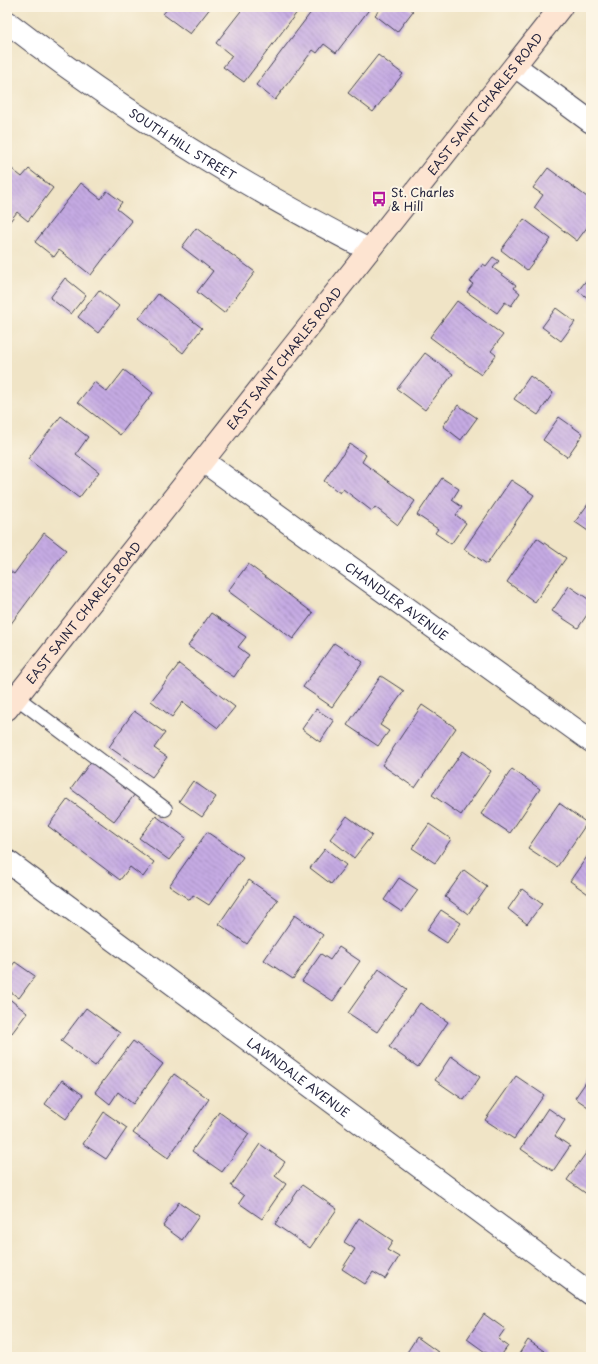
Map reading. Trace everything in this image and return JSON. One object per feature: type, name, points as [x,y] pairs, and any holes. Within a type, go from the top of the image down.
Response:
[{"type":"main road","name":"EAST SAINT CHARLES ROAD","points":[[12,703],[561,7]]},
{"type":"street","name":"SOUTH HILL STREET","points":[[7,22],[54,58],[131,112],[298,214],[369,250]]},
{"type":"street","points":[[515,66],[591,122]]},
{"type":"street","name":"CHANDLER AVENUE","points":[[203,461],[591,741]]},
{"type":"street","name":"LAWNDALE AVENUE","points":[[7,861],[591,1294]]},
{"type":"lane","points":[[12,703],[165,809]]},
{"type":"building","points":[[169,7],[211,7],[190,34],[163,14]]},
{"type":"building","points":[[244,7],[293,7],[298,11],[244,82],[223,67],[232,56],[216,43]]},
{"type":"building","points":[[315,7],[371,7],[336,53],[324,44],[317,53],[313,50],[275,100],[256,85]]},
{"type":"building","points":[[382,7],[408,7],[413,11],[397,32],[375,15]]},
{"type":"building","points":[[378,55],[403,74],[373,112],[348,93]]},
{"type":"building","points":[[7,165],[22,177],[29,169],[53,188],[28,221],[17,212],[7,225]]},
{"type":"building","points":[[548,168],[591,200],[591,222],[577,241],[534,208],[543,195],[533,188]]},
{"type":"building","points":[[81,183],[101,199],[107,191],[122,202],[117,209],[132,221],[91,275],[59,250],[54,257],[35,242]]},
{"type":"building","points":[[524,219],[551,239],[527,270],[501,250]]},
{"type":"building","points":[[196,228],[255,272],[224,313],[197,292],[213,271],[182,247]]},
{"type":"building","points":[[493,257],[499,261],[493,268],[516,285],[514,288],[520,293],[511,306],[505,302],[497,313],[467,292],[473,284],[470,282],[483,264],[486,266]]},
{"type":"building","points":[[591,274],[591,300],[578,291]]},
{"type":"building","points":[[65,278],[86,295],[71,314],[50,298]]},
{"type":"building","points":[[99,290],[119,306],[98,333],[78,317]]},
{"type":"building","points":[[158,294],[202,328],[183,353],[139,318]]},
{"type":"building","points":[[457,301],[503,335],[491,351],[496,355],[481,375],[430,337]]},
{"type":"building","points":[[556,308],[575,322],[561,341],[542,327]]},
{"type":"building","points":[[425,353],[453,374],[425,410],[397,389]]},
{"type":"building","points":[[124,370],[153,393],[120,435],[78,402],[94,382],[107,392]]},
{"type":"building","points":[[530,376],[553,393],[538,415],[514,399]]},
{"type":"building","points":[[458,405],[477,418],[461,440],[443,426]]},
{"type":"building","points":[[61,416],[88,437],[76,454],[99,472],[79,498],[28,459]]},
{"type":"building","points":[[559,417],[583,434],[567,457],[543,440]]},
{"type":"building","points":[[350,444],[366,455],[362,462],[415,501],[398,525],[375,507],[372,511],[343,489],[340,493],[324,481]]},
{"type":"building","points":[[442,478],[459,489],[452,500],[462,507],[456,515],[466,523],[451,544],[435,533],[438,529],[417,515]]},
{"type":"building","points":[[511,480],[534,495],[487,564],[464,549]]},
{"type":"building","points":[[591,500],[591,533],[575,522]]},
{"type":"building","points":[[44,533],[66,550],[7,629],[7,569],[14,574]]},
{"type":"building","points":[[537,538],[566,558],[535,602],[507,582]]},
{"type":"building","points":[[248,564],[313,613],[293,639],[228,591]]},
{"type":"building","points":[[569,586],[591,601],[591,609],[578,628],[552,611]]},
{"type":"building","points":[[211,613],[246,637],[238,647],[249,655],[234,677],[188,646]]},
{"type":"building","points":[[334,643],[363,662],[332,707],[303,687]]},
{"type":"building","points":[[179,664],[235,707],[218,728],[183,702],[172,717],[151,701]]},
{"type":"building","points":[[381,676],[404,691],[380,725],[389,731],[378,746],[347,725]]},
{"type":"building","points":[[422,705],[456,728],[415,788],[382,765]]},
{"type":"building","points":[[316,709],[334,721],[320,742],[302,729]]},
{"type":"building","points":[[134,711],[165,733],[154,748],[167,757],[152,777],[109,747]]},
{"type":"building","points":[[463,751],[491,771],[461,815],[432,795]]},
{"type":"building","points":[[95,756],[139,789],[114,821],[71,789]]},
{"type":"building","points":[[512,769],[540,789],[510,833],[481,814]]},
{"type":"building","points":[[193,781],[216,797],[202,817],[179,801]]},
{"type":"building","points":[[68,799],[154,862],[143,877],[130,867],[120,880],[48,826]]},
{"type":"building","points":[[559,803],[587,823],[557,867],[528,848]]},
{"type":"building","points":[[156,816],[186,838],[169,860],[139,838]]},
{"type":"building","points":[[347,816],[372,835],[354,858],[330,839]]},
{"type":"building","points":[[429,824],[451,839],[435,863],[412,848]]},
{"type":"building","points":[[207,832],[243,857],[209,905],[193,895],[190,900],[169,886]]},
{"type":"building","points":[[325,849],[346,865],[331,884],[310,868]]},
{"type":"building","points":[[591,851],[591,896],[570,881]]},
{"type":"building","points":[[464,870],[487,887],[468,914],[445,897]]},
{"type":"building","points":[[399,878],[418,890],[402,912],[384,900]]},
{"type":"building","points":[[249,880],[278,900],[247,944],[219,924]]},
{"type":"building","points":[[522,889],[542,904],[527,924],[508,909]]},
{"type":"building","points":[[441,910],[461,923],[447,943],[427,930]]},
{"type":"building","points":[[295,915],[323,935],[293,979],[264,960]]},
{"type":"building","points":[[339,947],[360,961],[333,1001],[302,981],[321,954],[330,960]]},
{"type":"building","points":[[15,962],[35,976],[19,998],[7,989],[7,972]]},
{"type":"building","points":[[379,969],[407,989],[377,1032],[348,1013]]},
{"type":"building","points":[[7,997],[27,1013],[12,1033],[7,1029]]},
{"type":"building","points":[[420,1003],[448,1022],[418,1067],[389,1047]]},
{"type":"building","points":[[86,1008],[120,1033],[95,1066],[61,1041]]},
{"type":"building","points":[[133,1041],[163,1064],[133,1104],[118,1092],[110,1104],[95,1092]]},
{"type":"building","points":[[451,1056],[480,1077],[464,1100],[435,1080]]},
{"type":"building","points":[[174,1074],[209,1099],[168,1158],[133,1133]]},
{"type":"building","points":[[591,1075],[591,1109],[575,1098]]},
{"type":"building","points":[[516,1076],[544,1095],[514,1139],[485,1120]]},
{"type":"building","points":[[62,1080],[83,1095],[66,1119],[45,1104]]},
{"type":"building","points":[[548,1108],[565,1120],[555,1136],[570,1146],[553,1171],[521,1149]]},
{"type":"building","points":[[104,1112],[127,1128],[106,1159],[83,1144]]},
{"type":"building","points":[[219,1112],[249,1134],[222,1172],[192,1151]]},
{"type":"building","points":[[260,1144],[285,1162],[275,1176],[286,1184],[262,1219],[239,1203],[244,1196],[231,1186]]},
{"type":"building","points":[[591,1146],[591,1197],[567,1180]]},
{"type":"building","points":[[302,1185],[337,1209],[310,1248],[275,1224]]},
{"type":"building","points":[[179,1202],[199,1216],[182,1240],[163,1226]]},
{"type":"building","points":[[359,1218],[393,1241],[387,1250],[399,1257],[385,1279],[373,1272],[365,1284],[342,1269],[355,1249],[344,1242]]},
{"type":"building","points":[[484,1314],[505,1329],[498,1339],[508,1346],[500,1357],[492,1357],[467,1339]]},
{"type":"building","points":[[417,1337],[438,1352],[435,1357],[404,1357]]},
{"type":"building","points":[[528,1340],[544,1351],[540,1357],[517,1357]]},
{"type":"place","name":"St. Charles & Hill","points":[[379,199]]}]
